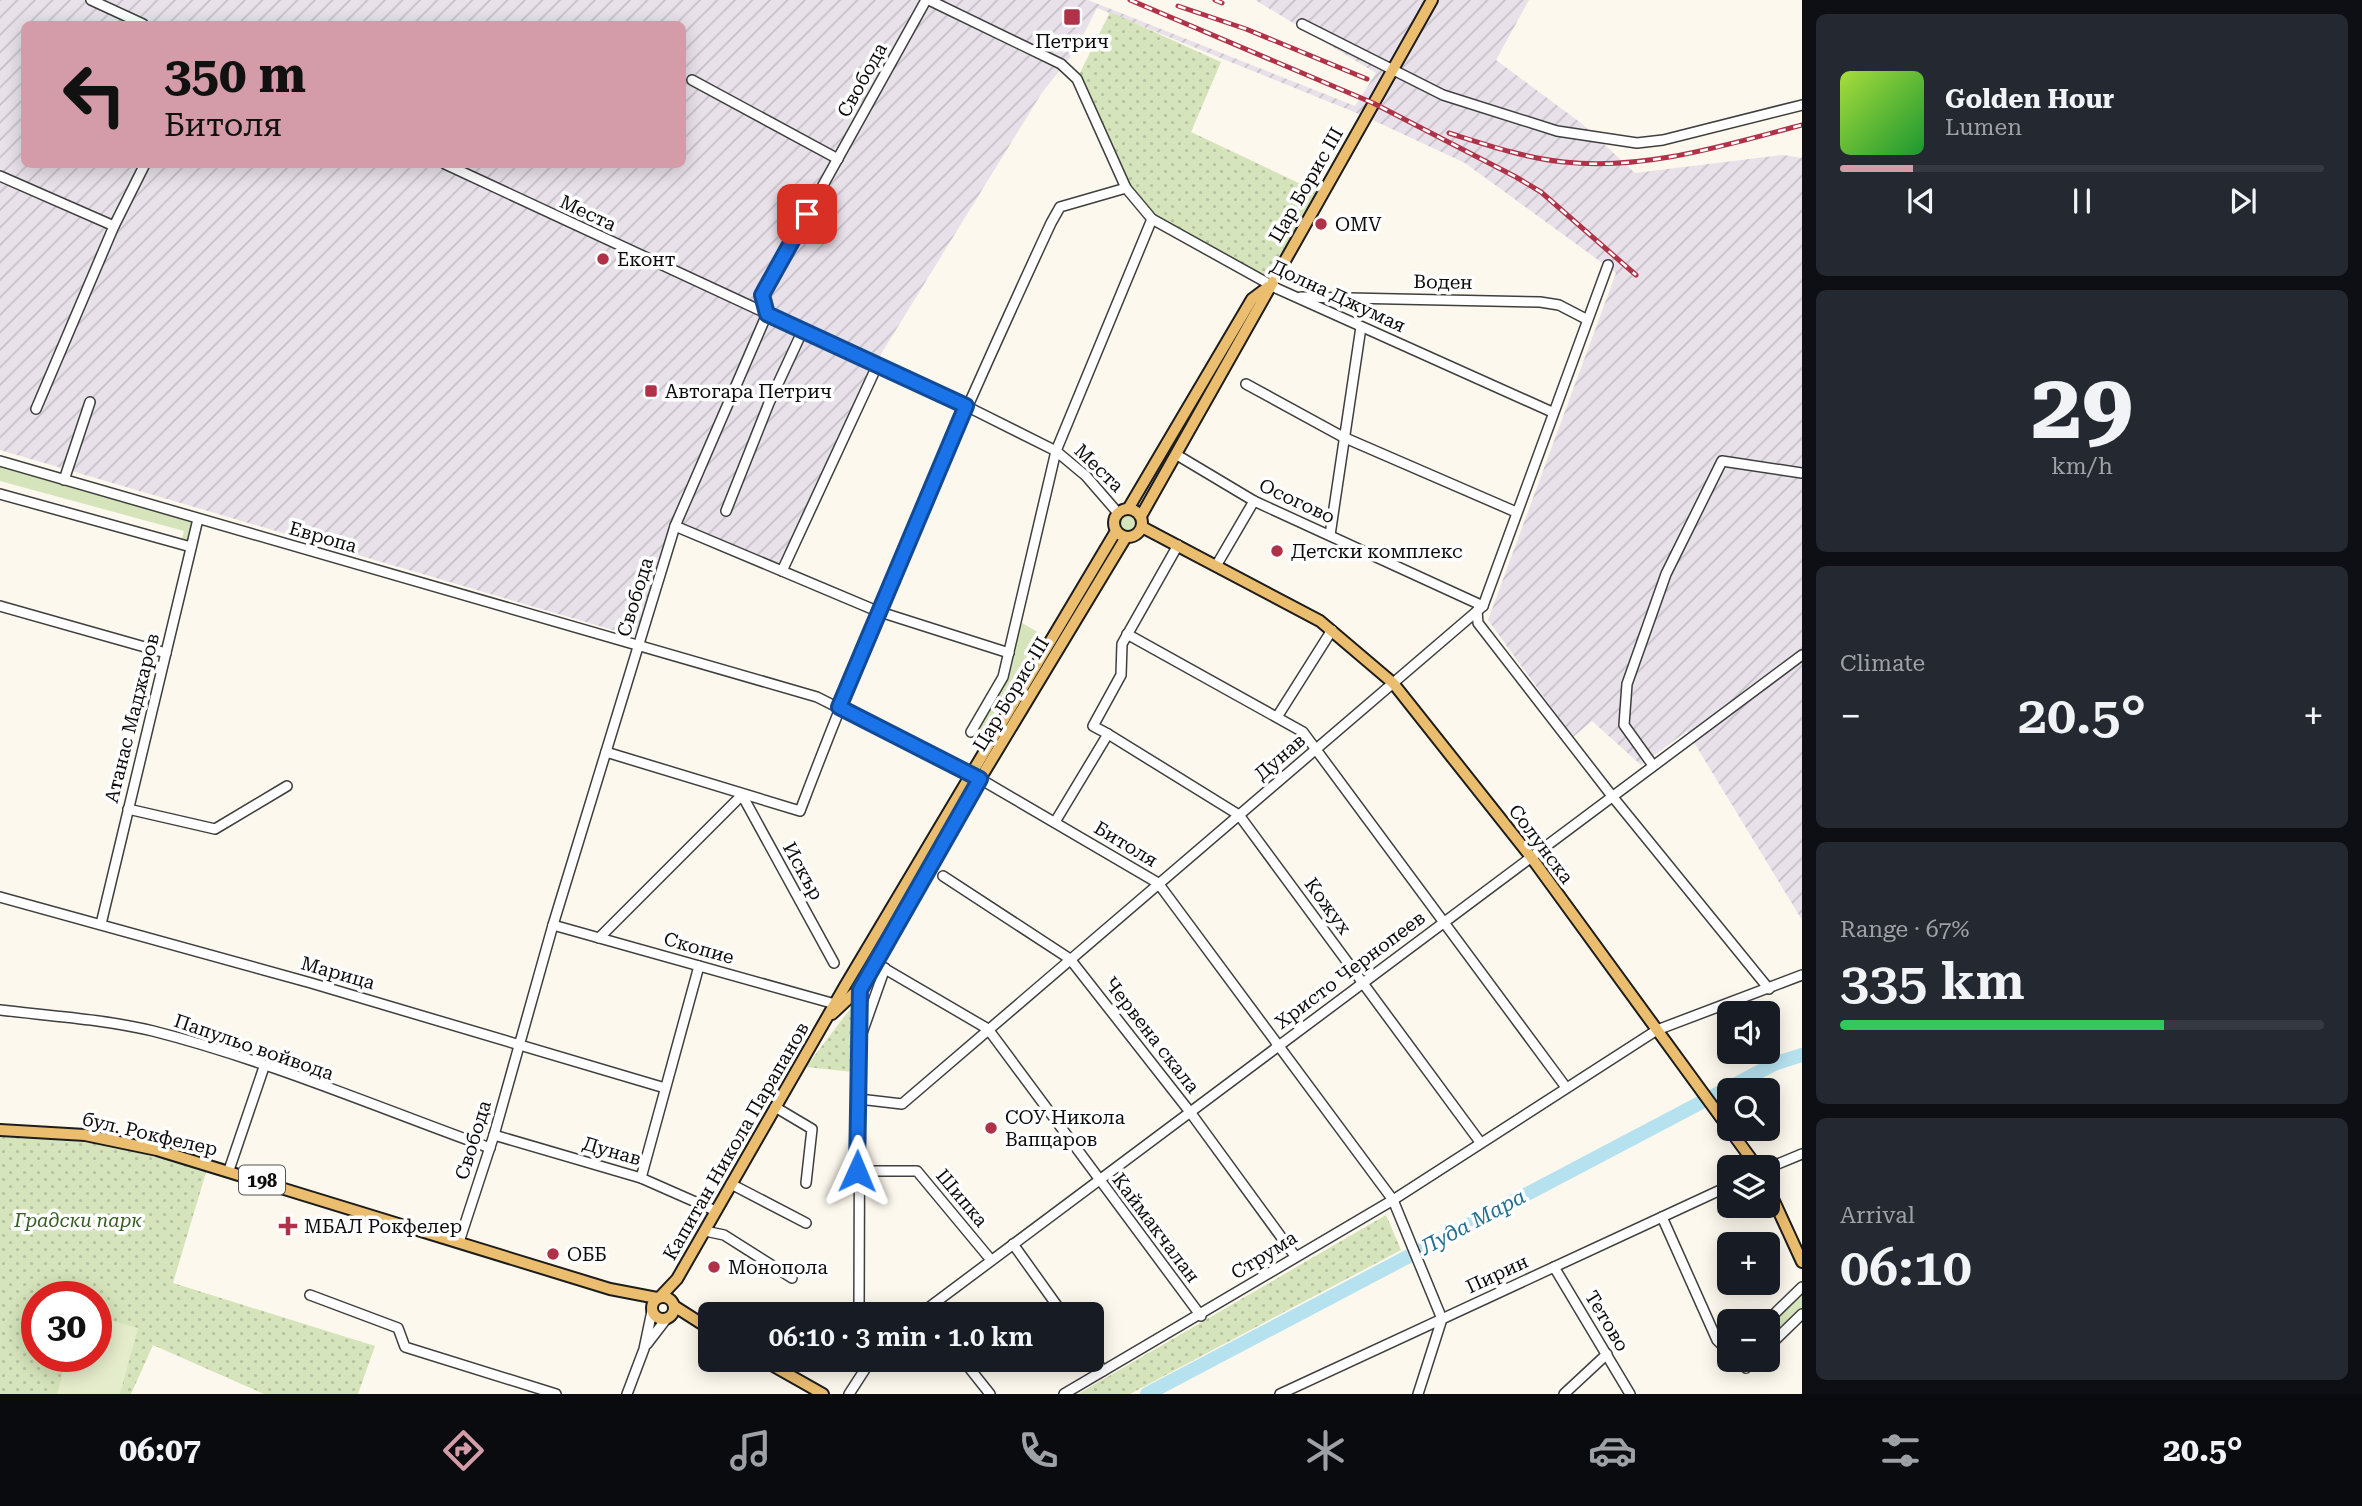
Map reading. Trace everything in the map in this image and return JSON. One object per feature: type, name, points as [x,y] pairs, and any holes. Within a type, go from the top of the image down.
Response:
[{"type":"main road","name":"Цар Борис III","points":[[1142,522],[1270,285],[1432,0]]},
{"type":"main road","name":"Цар Борис III","points":[[1123,511],[1252,299],[1270,285]]},
{"type":"main road","points":[[1142,522],[1136,535],[1121,534],[1114,520],[1123,511],[1142,522],[1178,545],[1307,613],[1332,630],[1393,683]]},
{"type":"main road","name":"Цар Борис III","points":[[851,976],[976,777],[1121,534]]},
{"type":"main road","name":"Солунска","points":[[1393,683],[1531,857],[1748,1155]]},
{"type":"main road","name":"Цар Борис III","points":[[862,987],[880,966],[976,777]]},
{"type":"main road","points":[[851,976],[853,981],[862,987]]},
{"type":"main road","name":"Капитан Никола Парапанов","points":[[655,1303],[677,1279],[851,976]]},
{"type":"main road","name":"Капитан Никола Парапанов","points":[[825,1021],[862,987]]},
{"type":"main road","name":"бул. Рокфелер","points":[[0,1130],[85,1135],[157,1150],[655,1303]]},
{"type":"main road","points":[[1780,1214],[1802,1262]]},
{"type":"main road","name":"Капитан Никола Парапанов","points":[[671,1311],[677,1279]]},
{"type":"main road","name":"198","points":[[655,1303],[658,1318],[671,1311]]},
{"type":"main road","name":"198","points":[[655,1303],[698,1323]]},
{"type":"main road","points":[[785,1372],[823,1394]]},
{"type":"street","points":[[92,0],[137,21]]},
{"type":"street","name":"Свобода","points":[[459,1242],[494,1135],[553,925],[675,526],[767,314],[762,295],[928,0]]},
{"type":"street","name":"Долна Джумая","points":[[928,0],[1061,64],[1077,79],[1126,188],[1152,219],[1270,285],[1552,412]]},
{"type":"street","points":[[1302,24],[1443,95],[1556,131],[1637,143],[1663,140],[1802,105]]},
{"type":"street","points":[[692,80],[838,159]]},
{"type":"street","points":[[36,409],[114,226],[143,168]]},
{"type":"street","name":"Места","points":[[454,168],[966,406],[1056,451],[1123,511]]},
{"type":"street","points":[[0,176],[114,226]]},
{"type":"street","points":[[606,752],[800,811],[877,611],[966,406],[1060,207],[1126,188]]},
{"type":"street","points":[[971,732],[1003,677],[1056,451],[1152,219]]},
{"type":"street","points":[[1608,265],[1480,608],[1478,623],[1612,796],[1769,989]]},
{"type":"street","name":"Воден","points":[[1296,297],[1540,302],[1559,305],[1586,319]]},
{"type":"street","points":[[1330,536],[1361,327]]},
{"type":"street","points":[[726,511],[769,403],[802,332]]},
{"type":"street","points":[[782,571],[877,366]]},
{"type":"street","points":[[1246,384],[1343,437],[1516,512]]},
{"type":"street","points":[[64,480],[90,402]]},
{"type":"street","name":"Осогово","points":[[1177,455],[1254,500],[1480,608]]},
{"type":"street","name":"Европа","points":[[0,461],[637,647]]},
{"type":"street","points":[[1652,764],[1625,725],[1627,684],[1666,575],[1722,461],[1802,473]]},
{"type":"street","points":[[0,494],[191,547]]},
{"type":"street","points":[[1216,566],[1254,500]]},
{"type":"street","name":"Атанас Маджаров","points":[[101,924],[198,519]]},
{"type":"street","points":[[675,526],[877,611],[1009,653]]},
{"type":"street","points":[[1055,822],[1108,734],[1093,726],[1121,675],[1122,644],[1178,545]]},
{"type":"street","points":[[0,606],[166,653]]},
{"type":"street","name":"Дунав","points":[[859,1099],[902,1104],[1480,608]]},
{"type":"street","points":[[1277,717],[1332,630]]},
{"type":"street","points":[[1127,634],[1303,732],[1565,1086]]},
{"type":"street","name":"Битоля","points":[[637,647],[817,697],[976,777],[1158,883],[1393,1200],[1442,1319]]},
{"type":"street","name":"Христо Чернопеев","points":[[938,1302],[1652,764],[1802,655]]},
{"type":"street","name":"Кожух","points":[[1108,734],[1239,815],[1479,1142]]},
{"type":"street","points":[[128,808],[215,829],[287,786]]},
{"type":"street","points":[[599,938],[742,794]]},
{"type":"street","name":"Искър","points":[[742,794],[834,963]]},
{"type":"street","name":"Червена скала","points":[[943,876],[1070,959],[1190,1112],[1295,1255]]},
{"type":"street","name":"Марица","points":[[0,897],[416,1014],[665,1088]]},
{"type":"street","name":"Скопие","points":[[553,925],[835,1004]]},
{"type":"street","points":[[641,1178],[699,966]]},
{"type":"street","points":[[859,1042],[880,966]]},
{"type":"street","name":"Каймакчалан","points":[[880,966],[988,1029],[1201,1315]]},
{"type":"street","name":"Струма","points":[[1104,1371],[1201,1315],[1295,1255],[1393,1200],[1565,1086],[1657,1030],[1802,975]]},
{"type":"street","name":"Цар Борис III","points":[[859,1302],[857,1171],[862,987]]},
{"type":"street","name":"Папульо войвода","points":[[0,1010],[107,1022],[153,1031],[264,1067],[490,1148]]},
{"type":"street","points":[[229,1170],[264,1067]]},
{"type":"street","points":[[775,1107],[812,1129],[806,1183]]},
{"type":"street","name":"Дунав","points":[[494,1135],[641,1178],[716,1211]]},
{"type":"street","points":[[1780,1163],[1802,1154]]},
{"type":"street","name":"Шипка","points":[[857,1171],[917,1171],[991,1261]]},
{"type":"street","points":[[731,1184],[806,1223]]},
{"type":"street","name":"Пирин","points":[[1280,1394],[1717,1192]]},
{"type":"street","points":[[1662,1217],[1717,1340]]},
{"type":"street","points":[[705,1231],[723,1236],[792,1278]]},
{"type":"street","points":[[1013,1244],[1054,1302]]},
{"type":"street","name":"Тетово","points":[[1555,1267],[1630,1394]]},
{"type":"street","points":[[1779,1309],[1802,1287]]},
{"type":"street","points":[[310,1295],[398,1328],[405,1347],[556,1394]]},
{"type":"street","points":[[627,1394],[644,1349],[655,1303]]},
{"type":"street","points":[[644,1349],[671,1311]]},
{"type":"street","points":[[1780,1335],[1802,1314]]},
{"type":"street","points":[[1418,1394],[1442,1319]]},
{"type":"street","points":[[1564,1394],[1606,1354]]},
{"type":"street","points":[[849,1394],[861,1372]]},
{"type":"street","points":[[973,1372],[990,1394]]},
{"type":"street","name":"Струма","points":[[1064,1394],[1102,1372]]},
{"type":"shaded area","points":[[0,0],[1088,0],[1355,106],[1376,73],[1255,0],[1529,0],[1496,60],[1581,123],[1635,173],[1783,155],[1802,158],[1802,920],[1687,731],[1641,765],[1592,721],[1573,737],[1488,620],[1616,273],[1465,163],[1364,116],[1097,8],[1075,51],[1041,94],[878,359],[781,565],[675,521],[637,637],[0,450]]},
{"type":"green space","points":[[1110,12],[1221,62],[1191,132],[1322,194],[1270,285],[1204,249],[1139,206],[1077,79]]},
{"type":"green space","points":[[0,461],[198,519],[191,547],[181,544],[184,531],[0,481]]},
{"type":"green space","points":[[1129,514],[1135,517],[1138,523],[1135,529],[1129,532],[1123,529],[1120,523],[1123,517]]},
{"type":"green space","points":[[1017,620],[1041,634],[980,737],[971,732],[1003,677]]},
{"type":"green space","points":[[853,1005],[853,1072],[806,1067]]},
{"type":"green space","name":"Градски парк","points":[[0,1136],[95,1143],[207,1169],[173,1283],[375,1346],[358,1394],[264,1394],[153,1345],[131,1394],[0,1394]]},
{"type":"green space","points":[[1386,1215],[1401,1250],[1130,1394],[1078,1394]]},
{"type":"green space","points":[[1802,1287],[1802,1314],[1780,1335],[1779,1309]]},
{"type":"green space","points":[[112,1321],[138,1328],[120,1394],[57,1394],[63,1372],[112,1372]]},
{"type":"waterway","name":"Луда Мара","points":[[1147,1394],[1774,1064],[1802,1055]]},
{"type":"railway","points":[[1130,0],[1373,103],[1516,177],[1541,192],[1636,275]]},
{"type":"railway","points":[[1215,0],[1222,3]]},
{"type":"railway","points":[[1178,6],[1246,29],[1367,79]]},
{"type":"railway","points":[[1449,133],[1535,157],[1594,164],[1654,160],[1802,125]]},
{"type":"place","name":"Петрич","points":[[1072,17]]},
{"type":"place","name":"OMV","points":[[1321,224]]},
{"type":"place","name":"Еконт","points":[[603,259]]},
{"type":"place","name":"Автогара Петрич","points":[[651,391]]},
{"type":"place","name":"Детски комплекс","points":[[1277,551]]},
{"type":"place","name":"СОУ Никола Вапцаров","points":[[991,1128]]},
{"type":"place","name":"МБАЛ Рокфелер","points":[[288,1226]]},
{"type":"place","name":"ОББ","points":[[553,1254]]},
{"type":"place","name":"Монопола","points":[[714,1267]]},
{"type":"route","points":[[807,214],[762,295],[767,314],[966,406],[877,611],[839,707],[980,779],[860,990],[857,1171]]}]
